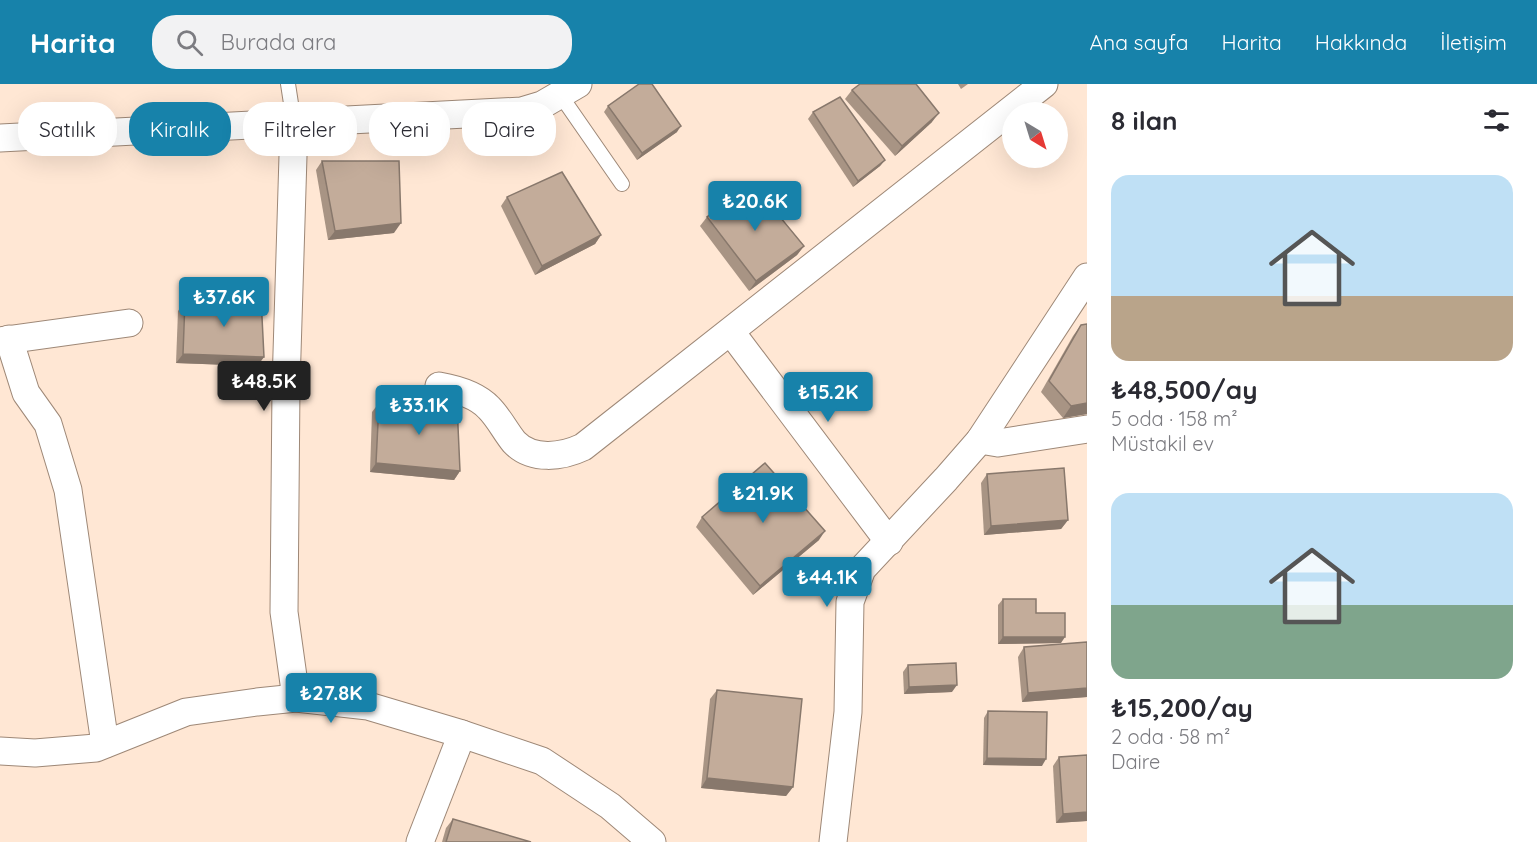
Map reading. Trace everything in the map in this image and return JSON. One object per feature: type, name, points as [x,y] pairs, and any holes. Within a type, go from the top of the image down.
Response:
[{"type":"street","points":[[439,386],[463,392],[488,406],[515,443],[535,454],[559,455],[583,447],[1044,84]]},
{"type":"street","points":[[357,120],[522,111],[542,105],[569,90]]},
{"type":"street","points":[[0,138],[243,126]]},
{"type":"street","points":[[293,156],[286,386],[284,612],[296,698]]},
{"type":"street","points":[[832,842],[848,712],[850,602],[862,569],[890,542],[980,440],[1087,277]]},
{"type":"street","points":[[105,744],[68,490],[48,424],[26,393],[4,340],[129,323]]},
{"type":"street","points":[[731,332],[890,542]]},
{"type":"street","points":[[980,440],[998,443],[1087,429]]},
{"type":"street","points":[[0,751],[35,753],[96,747],[186,712],[296,698],[368,706],[542,761],[610,806],[652,842]]},
{"type":"street","points":[[420,842],[462,734]]},
{"type":"lane","points":[[288,84],[291,102]]},
{"type":"lane","points":[[569,90],[622,184]]},
{"type":"building","points":[[639,84],[652,84],[681,126],[642,153],[608,106]]},
{"type":"building","points":[[860,84],[916,84],[939,113],[902,146],[852,90]]},
{"type":"building","points":[[840,97],[885,160],[858,181],[813,112]]},
{"type":"building","points":[[322,161],[399,161],[401,223],[335,231]]},
{"type":"building","points":[[562,172],[601,235],[542,266],[507,197]]},
{"type":"building","points":[[752,183],[804,246],[756,281],[707,217]]},
{"type":"building","points":[[261,297],[264,357],[183,354],[185,301]]},
{"type":"building","points":[[1087,324],[1087,403],[1071,406],[1049,381],[1081,325]]},
{"type":"building","points":[[379,403],[457,404],[460,471],[376,463]]},
{"type":"building","points":[[765,463],[825,531],[760,586],[702,517]]},
{"type":"building","points":[[1064,468],[1068,520],[991,526],[987,474]]},
{"type":"building","points":[[1003,599],[1036,599],[1036,613],[1065,613],[1065,637],[1003,637]]},
{"type":"building","points":[[1087,642],[1087,688],[1028,693],[1024,647]]},
{"type":"building","points":[[956,663],[957,685],[909,687],[908,665]]},
{"type":"building","points":[[717,690],[802,699],[793,787],[707,778]]},
{"type":"building","points":[[988,711],[1047,712],[1046,759],[987,758]]},
{"type":"building","points":[[1087,755],[1087,812],[1063,814],[1059,757]]},
{"type":"building","points":[[453,819],[531,842],[446,842]]}]
